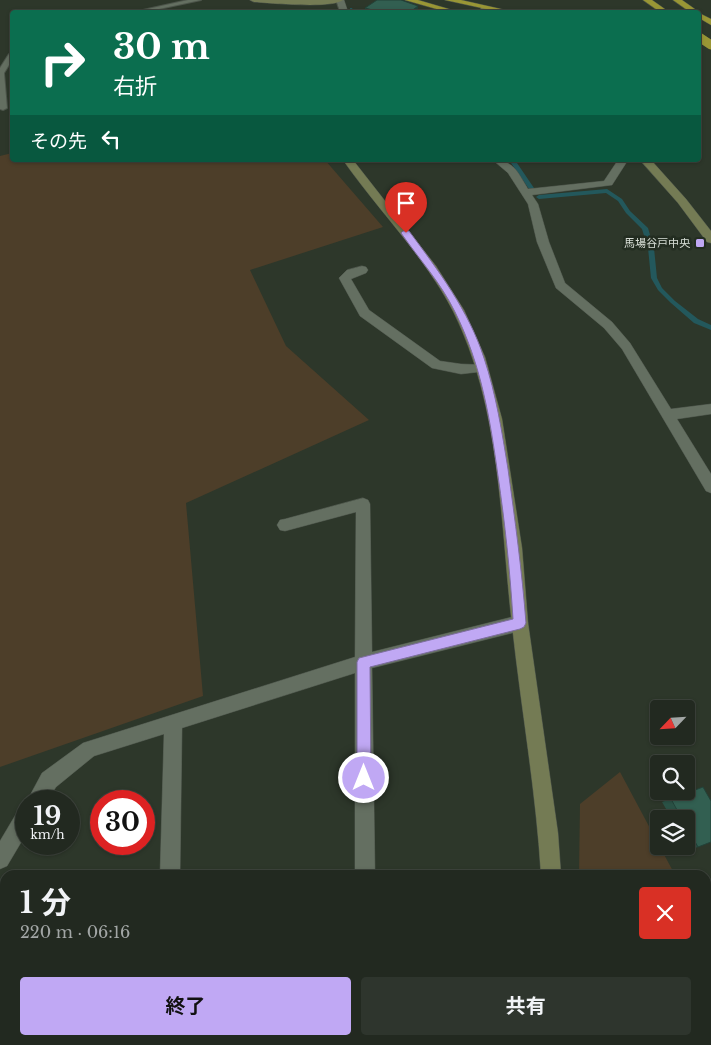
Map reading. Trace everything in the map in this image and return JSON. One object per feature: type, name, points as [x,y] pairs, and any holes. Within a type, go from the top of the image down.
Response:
[{"type":"highway","points":[[409,0],[447,10]]},
{"type":"highway","points":[[450,0],[484,10]]},
{"type":"highway","points":[[647,0],[662,10]]},
{"type":"highway","points":[[676,0],[692,10]]},
{"type":"street","points":[[254,0],[274,2],[339,0]]},
{"type":"street","points":[[267,9],[274,2]]},
{"type":"street","points":[[350,162],[432,268],[458,310],[482,368],[495,419],[510,520],[520,623],[548,833],[551,870]]},
{"type":"street","points":[[501,162],[512,171],[533,204],[543,242],[560,285],[608,325],[626,346],[711,487]]},
{"type":"street","points":[[527,192],[608,183],[622,162]]},
{"type":"street","points":[[647,162],[711,239]]},
{"type":"street","points":[[362,270],[350,273],[345,278],[364,313],[437,365],[461,369],[482,368]]},
{"type":"street","points":[[668,415],[711,409]]},
{"type":"street","points":[[285,525],[363,504],[365,870]]},
{"type":"street","points":[[43,790],[49,780],[90,749],[364,662],[520,623]]},
{"type":"street","points":[[170,870],[173,722]]},
{"type":"street","points":[[0,859],[15,834]]},
{"type":"lane","points":[[147,10],[198,0]]},
{"type":"lane","points":[[3,108],[0,73],[10,59]]},
{"type":"shaded area","points":[[10,154],[10,162],[327,162],[383,227],[250,270],[286,346],[369,420],[186,503],[203,696],[0,767],[0,156]]},
{"type":"shaded area","points":[[620,772],[650,828],[650,855],[664,855],[672,870],[579,870],[580,804]]},
{"type":"building","points":[[377,0],[401,0],[418,6],[413,10],[372,10],[365,8]]},
{"type":"building","points":[[703,787],[711,801],[711,842],[698,847],[695,842],[695,810],[677,810],[672,800],[695,800],[695,790]]},
{"type":"waterway","points":[[514,162],[531,188]]},
{"type":"waterway","points":[[539,197],[607,191],[620,200],[628,212],[645,228],[651,248],[654,278],[660,289],[696,321],[711,328]]},
{"type":"place","name":"馬場谷戸中央","points":[[700,243]]},
{"type":"route","points":[[364,778],[364,662],[520,623],[514,548],[495,419],[479,357],[458,310],[432,268],[406,233]]}]
